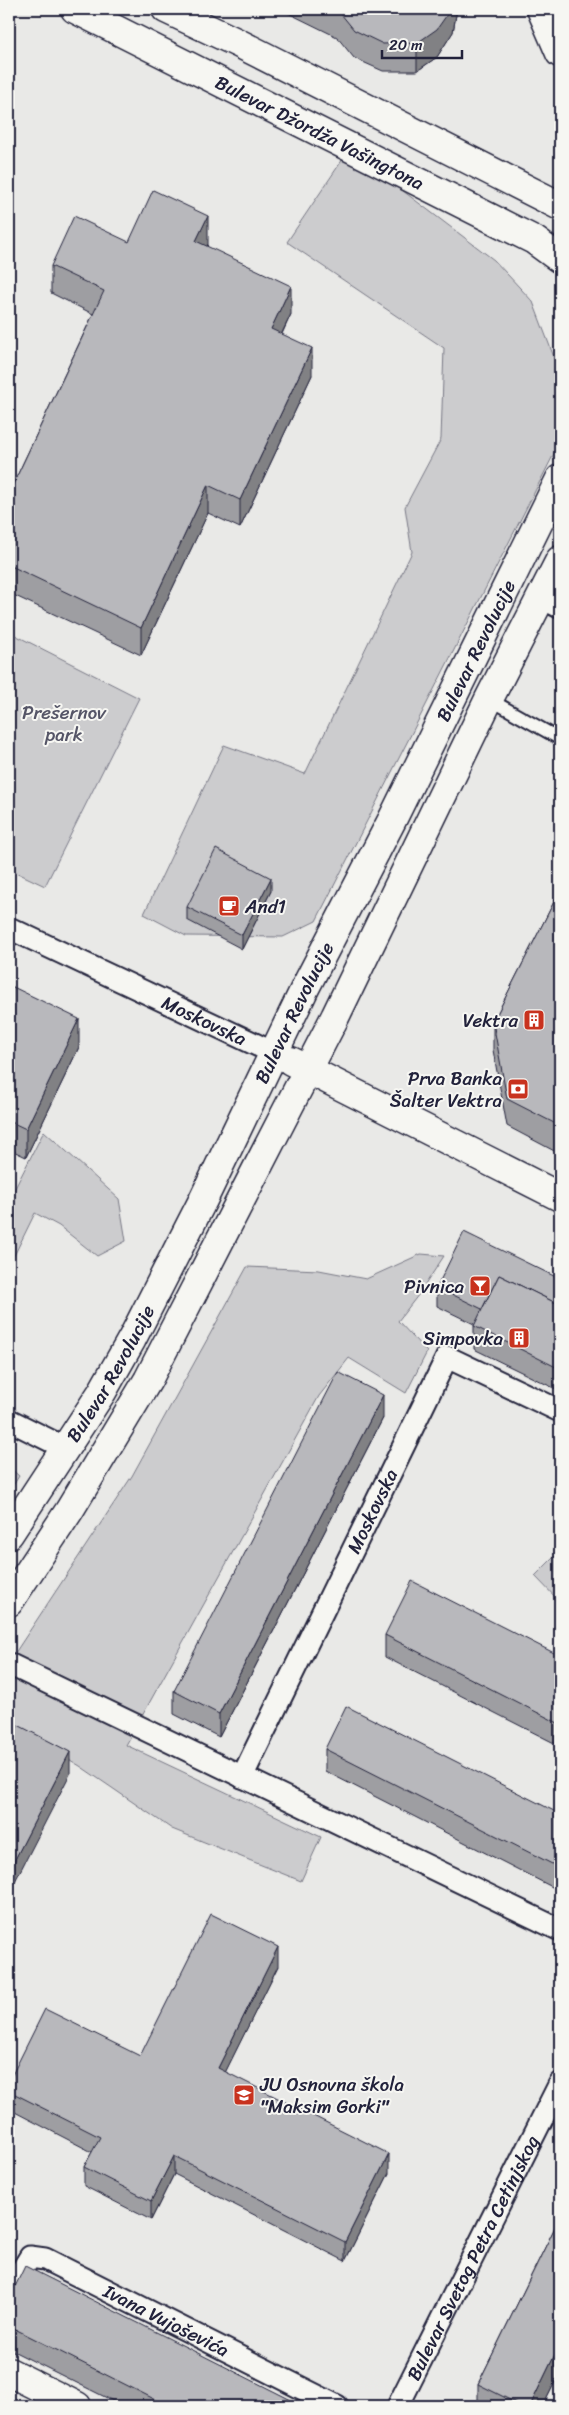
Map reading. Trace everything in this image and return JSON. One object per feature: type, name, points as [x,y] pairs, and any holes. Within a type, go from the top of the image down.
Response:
[{"type":"main road","name":"Bulevar Džordža Vašingtona","points":[[75,9],[534,240],[560,259]]},
{"type":"main road","points":[[166,9],[247,47],[560,206]]},
{"type":"main road","points":[[541,9],[560,53]]},
{"type":"main road","name":"Bulevar Revolucije","points":[[9,1534],[102,1392],[132,1338],[203,1200],[274,1052],[392,820],[560,480]]},
{"type":"main road","name":"Bulevar Revolucije","points":[[9,1602],[69,1511],[148,1380],[308,1069],[489,699],[550,598],[560,560]]},
{"type":"main road","name":"Moskovska","points":[[274,1052],[560,1197]]},
{"type":"main road","points":[[9,2372],[77,2406]]},
{"type":"street","name":"Moskovska","points":[[9,928],[67,958],[226,1028],[274,1052]]},
{"type":"street","name":"Moskovska","points":[[242,1777],[448,1357],[560,1412]]},
{"type":"street","points":[[9,1420],[65,1448]]},
{"type":"street","points":[[9,1664],[560,1930]]},
{"type":"street","name":"Bulevar Svetog Petra Cetinjskog","points":[[398,2406],[560,2083]]},
{"type":"street","name":"Ivana Vujoševića","points":[[9,2291],[30,2257],[44,2259],[337,2406]]},
{"type":"lane","points":[[489,699],[560,740]]},
{"type":"green space","points":[[349,150],[494,260],[533,302],[557,365],[560,390],[560,442],[316,921],[283,937],[186,936],[144,914],[224,745],[305,774],[412,552],[405,507],[441,439],[444,348],[287,242]]},
{"type":"green space","name":"Prešernov park","points":[[9,632],[139,698],[45,886],[9,869]]},
{"type":"green space","points":[[44,1131],[119,1199],[126,1241],[97,1256],[59,1226],[35,1213],[9,1266],[9,1200]]},
{"type":"green space","points":[[421,1254],[444,1256],[419,1294],[398,1321],[427,1352],[406,1393],[349,1358],[319,1396],[126,1745],[321,1837],[301,1881],[172,1829],[80,1766],[15,1727],[9,1736],[9,1662],[132,1476],[247,1267],[319,1270],[366,1279]]},
{"type":"green space","points":[[9,1467],[19,1476],[9,1492]]},
{"type":"green space","points":[[560,1551],[560,1602],[535,1576]]},
{"type":"building","points":[[337,9],[451,9],[437,29],[417,43],[383,44],[354,30]]},
{"type":"building","points":[[153,190],[208,216],[196,241],[291,286],[271,329],[312,348],[240,500],[208,485],[141,628],[9,565],[9,493],[104,291],[51,266],[74,216],[129,242]]},
{"type":"building","name":"And1","points":[[216,849],[271,878],[242,935],[187,907]]},
{"type":"building","name":"Vektra","points":[[560,890],[560,1053],[557,1060],[560,1062],[560,1126],[507,1099],[493,1022]]},
{"type":"building","points":[[9,985],[79,1019],[26,1129],[9,1121]]},
{"type":"building","points":[[464,1232],[560,1279],[560,1305],[499,1275],[482,1309],[437,1287]]},
{"type":"building","name":"Simpovka","points":[[499,1275],[560,1305],[560,1369],[474,1326]]},
{"type":"building","points":[[338,1372],[383,1395],[219,1714],[174,1691]]},
{"type":"building","points":[[412,1581],[560,1656],[560,1724],[385,1635]]},
{"type":"building","points":[[346,1706],[560,1814],[560,1868],[325,1749]]},
{"type":"building","points":[[18,1725],[70,1752],[9,1871],[9,1744]]},
{"type":"building","points":[[211,1914],[278,1947],[218,2068],[389,2154],[345,2242],[174,2156],[151,2201],[84,2167],[100,2137],[9,2091],[9,2081],[45,2009],[140,2056]]},
{"type":"building","points":[[560,2217],[560,2344],[530,2406],[522,2406],[478,2384]]},
{"type":"building","points":[[25,2266],[303,2406],[168,2406],[9,2326],[9,2299]]},
{"type":"place","name":"And1","points":[[229,906]]},
{"type":"place","name":"Vektra","points":[[534,1020]]},
{"type":"place","name":"Prva Banka Šalter Vektra","points":[[518,1089]]},
{"type":"place","name":"Pivnica","points":[[480,1286]]},
{"type":"place","name":"Simpovka","points":[[519,1338]]},
{"type":"place","name":"JU Osnovna škola \"Maksim Gorki\"","points":[[244,2095]]}]
